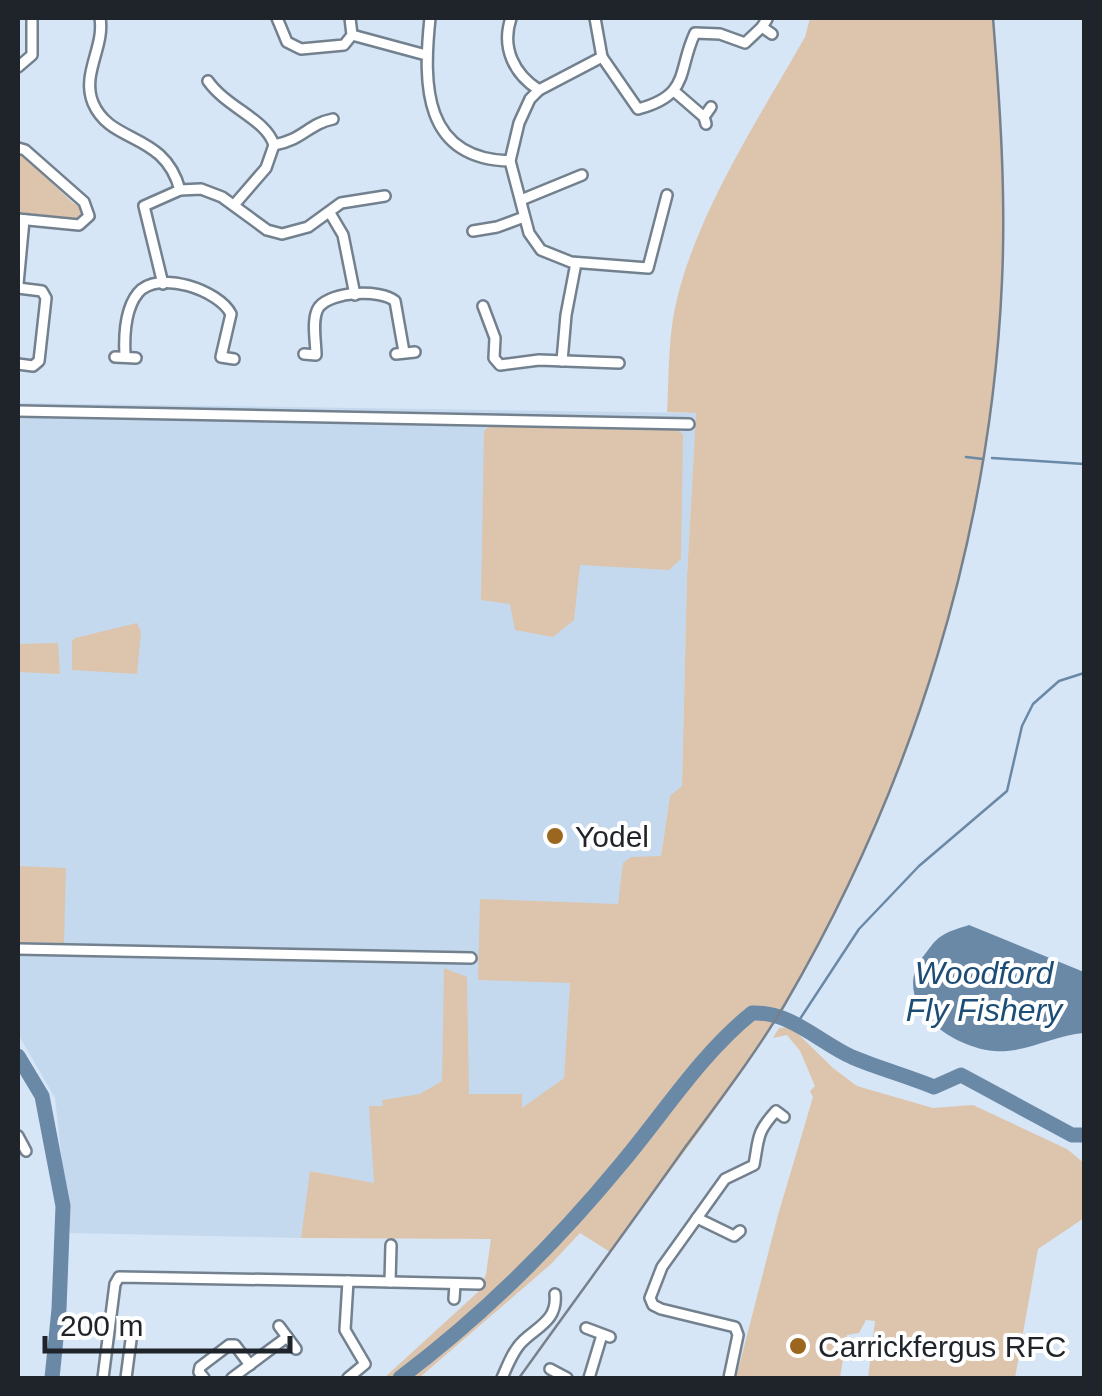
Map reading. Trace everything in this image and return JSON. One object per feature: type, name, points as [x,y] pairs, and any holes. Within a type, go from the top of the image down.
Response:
[{"type":"street","points":[[18,67],[32,55],[32,18]]},
{"type":"street","points":[[100,18],[102,32],[88,83],[93,103],[109,122],[164,157],[180,190]]},
{"type":"street","points":[[277,18],[285,39],[297,48],[336,48],[347,42],[352,36],[350,18]]},
{"type":"street","points":[[430,18],[427,85],[447,138],[476,157],[510,161]]},
{"type":"street","points":[[519,18],[511,18],[508,27],[511,59],[522,77],[539,90]]},
{"type":"street","points":[[595,18],[602,56],[638,109],[674,91],[684,73],[694,34],[693,20]]},
{"type":"street","points":[[694,34],[720,34],[745,43],[765,23],[772,34]]},
{"type":"street","points":[[352,36],[426,55]]},
{"type":"street","points":[[602,56],[539,90],[518,122],[510,161],[524,216],[531,238],[558,260],[661,269]]},
{"type":"street","points":[[208,79],[232,107],[264,127],[274,145],[266,168],[234,205]]},
{"type":"street","points":[[674,91],[705,120],[711,107]]},
{"type":"street","points":[[274,145],[297,140],[315,125],[334,118]]},
{"type":"street","points":[[18,148],[84,202],[89,216],[79,225],[21,219],[18,286],[42,291],[46,298],[39,362],[32,366],[18,364]]},
{"type":"street","points":[[521,200],[584,175]]},
{"type":"street","points":[[130,212],[180,190],[212,192],[256,224],[282,234],[308,227],[350,200],[386,194]]},
{"type":"street","points":[[648,268],[668,193]]},
{"type":"street","points":[[144,206],[163,284]]},
{"type":"street","points":[[330,213],[343,235],[355,295]]},
{"type":"street","points":[[473,231],[524,216]]},
{"type":"street","points":[[562,361],[576,263]]},
{"type":"street","points":[[125,357],[124,333],[137,294],[163,284],[196,287],[230,309],[232,314],[218,359],[234,358]]},
{"type":"street","points":[[304,354],[316,355],[315,316],[322,304],[355,295],[381,294],[396,301],[405,353]]},
{"type":"street","points":[[482,306],[495,338],[494,358],[500,364],[539,360],[623,364]]},
{"type":"street","points":[[489,320],[500,312]]},
{"type":"street","points":[[18,411],[688,424]]},
{"type":"street","points":[[18,949],[471,958]]},
{"type":"street","points":[[728,1378],[738,1336],[735,1327],[661,1309],[652,1305],[650,1298],[662,1267],[727,1176],[754,1166],[759,1132],[777,1111]]},
{"type":"street","points":[[18,1136],[26,1151]]},
{"type":"street","points":[[697,1218],[735,1236]]},
{"type":"street","points":[[390,1282],[391,1246]]},
{"type":"street","points":[[104,1378],[115,1284],[122,1276],[480,1284]]},
{"type":"street","points":[[348,1280],[345,1330],[364,1364],[348,1378]]},
{"type":"street","points":[[454,1284],[454,1299]]},
{"type":"street","points":[[502,1378],[523,1333],[536,1333],[553,1311],[555,1294]]},
{"type":"street","points":[[279,1326],[296,1349]]},
{"type":"street","points":[[586,1328],[606,1336],[589,1378]]},
{"type":"street","points":[[232,1378],[287,1337]]},
{"type":"street","points":[[126,1378],[131,1340]]},
{"type":"street","points":[[204,1378],[200,1367],[229,1345],[235,1345],[250,1364]]},
{"type":"street","points":[[106,1358],[128,1360]]},
{"type":"street","points":[[550,1369],[567,1378]]},
{"type":"shaded area","points":[[810,18],[993,18],[1004,215],[994,376],[981,471],[962,564],[937,656],[907,747],[871,835],[784,1005],[744,1068],[610,1252],[580,1233],[551,1264],[419,1378],[384,1378],[478,1292],[486,1274],[491,1239],[301,1238],[310,1171],[374,1183],[369,1106],[383,1106],[382,1100],[420,1094],[442,1081],[444,968],[467,977],[469,1094],[522,1094],[522,1108],[564,1078],[570,983],[478,980],[480,899],[618,904],[623,863],[631,857],[661,856],[670,796],[682,786],[696,413],[667,412],[674,313],[695,242],[711,206],[805,37]]},
{"type":"shaded area","points":[[18,151],[83,208],[81,219],[18,212]]},
{"type":"shaded area","points":[[18,403],[696,413],[682,787],[670,797],[643,973],[570,982],[565,1078],[521,1109],[457,1200],[311,1171],[301,1238],[70,1233],[55,1098],[18,1034]]},
{"type":"shaded area","points":[[491,425],[676,428],[683,435],[681,559],[669,570],[580,565],[574,620],[553,637],[515,630],[510,604],[481,600],[484,431]]},
{"type":"shaded area","points":[[137,623],[141,632],[137,674],[72,670],[75,638]]},
{"type":"shaded area","points":[[58,643],[60,674],[18,672],[18,644]]},
{"type":"shaded area","points":[[18,866],[66,868],[64,943],[18,942]]},
{"type":"shaded area","points":[[791,1027],[857,1086],[933,1108],[973,1105],[1067,1149],[1084,1163],[1084,1218],[1038,1249],[1015,1378],[868,1378],[875,1321],[866,1320],[859,1333],[847,1335],[840,1378],[736,1378],[813,1097],[810,1091],[815,1086],[800,1051],[787,1035],[773,1038],[779,1028]]},
{"type":"water","name":"Woodford Fly Fishery","points":[[969,925],[1084,972],[1084,1033],[1016,1050],[994,1051],[958,1041],[928,1018],[913,988],[915,971],[938,939]]},
{"type":"waterway","points":[[966,457],[983,459]]},
{"type":"waterway","points":[[992,458],[1084,464]]},
{"type":"waterway","points":[[796,1025],[859,929],[919,866],[1007,791],[1022,726],[1033,704],[1059,681],[1084,673]]},
{"type":"waterway","points":[[400,1378],[460,1330],[544,1250],[621,1164],[699,1066],[752,1013],[779,1017],[852,1057],[934,1087],[961,1075],[1072,1135],[1084,1135]]},
{"type":"waterway","points":[[18,1056],[42,1096],[63,1206],[52,1378]]},
{"type":"railway","points":[[519,1378],[774,1022],[831,920],[907,746],[962,564],[995,376],[1003,215],[993,18]]},
{"type":"place","name":"Yodel","points":[[555,836]]},
{"type":"place","name":"Carrickfergus RFC","points":[[798,1346]]}]
